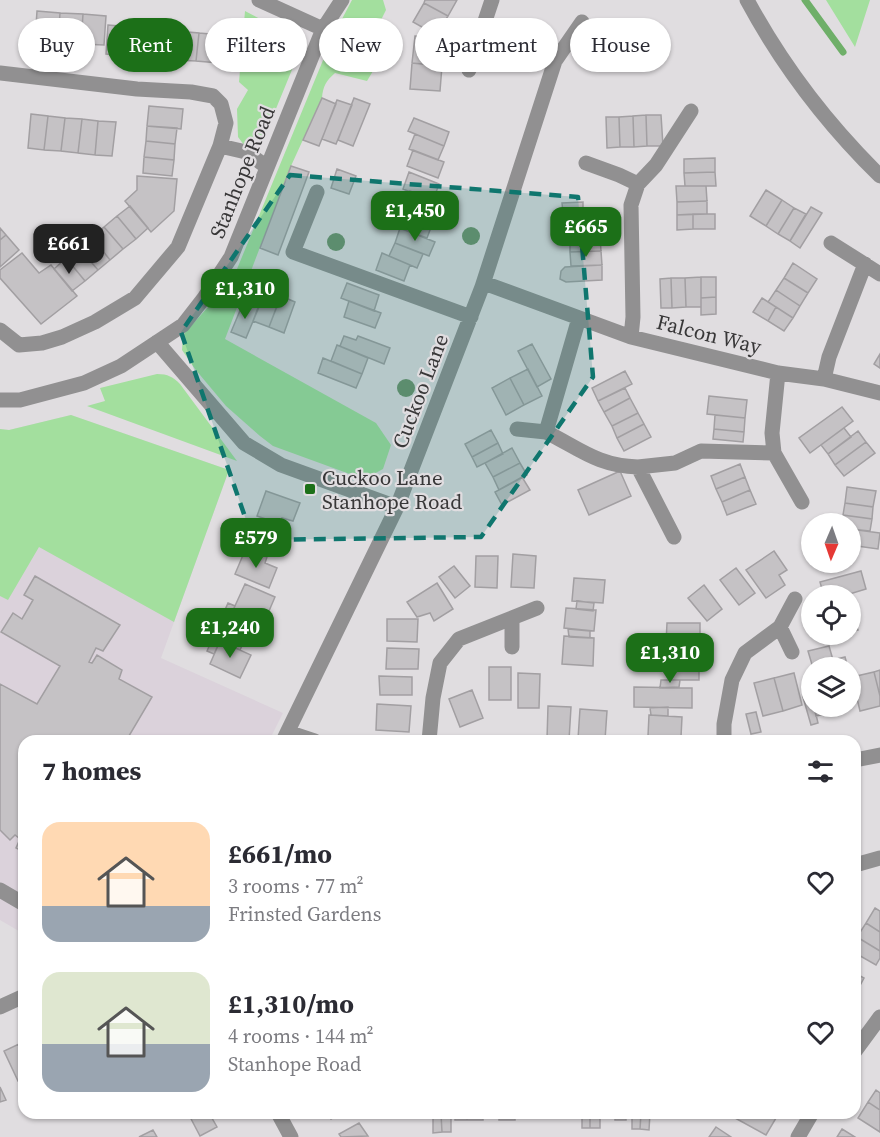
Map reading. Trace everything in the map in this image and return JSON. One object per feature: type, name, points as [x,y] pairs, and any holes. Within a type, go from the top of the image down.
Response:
[{"type":"street","points":[[259,0],[319,27]]},
{"type":"street","name":"Stanhope Road","points":[[330,18],[342,0]]},
{"type":"street","points":[[486,18],[492,0]]},
{"type":"street","points":[[747,0],[795,77],[848,144],[880,176]]},
{"type":"street","name":"Stanhope Road","points":[[0,400],[20,400],[84,383],[121,366],[183,325],[231,257],[319,39]]},
{"type":"street","name":"Cuckoo Lane","points":[[558,57],[570,39]]},
{"type":"street","name":"Cuckoo Lane","points":[[285,735],[397,507],[471,317],[551,72]]},
{"type":"street","points":[[0,74],[213,96],[221,104],[226,123],[220,146],[178,247],[135,297],[95,322],[42,343],[19,345],[0,330]]},
{"type":"street","points":[[586,164],[638,184],[656,165],[691,111]]},
{"type":"street","points":[[220,146],[246,152],[267,167]]},
{"type":"street","name":"Falcon Way","points":[[631,337],[633,317],[631,205],[638,184]]},
{"type":"street","points":[[317,192],[293,252],[471,317]]},
{"type":"street","points":[[831,243],[880,274]]},
{"type":"street","points":[[824,379],[829,357],[865,264]]},
{"type":"street","name":"Falcon Way","points":[[483,283],[631,337],[778,373],[824,379],[880,393]]},
{"type":"street","points":[[546,432],[579,318]]},
{"type":"street","points":[[157,342],[244,443],[281,465],[397,507]]},
{"type":"street","name":"Falcon Way","points":[[778,373],[772,433],[774,453],[802,502]]},
{"type":"street","points":[[517,429],[546,432],[589,456],[617,466],[638,467],[675,463],[701,451],[774,453]]},
{"type":"street","points":[[638,467],[674,537]]},
{"type":"street","points":[[724,735],[732,680],[745,653],[780,627],[795,599]]},
{"type":"street","points":[[430,735],[440,663],[459,639],[537,608]]},
{"type":"street","points":[[512,618],[513,647]]},
{"type":"street","points":[[780,627],[792,652]]},
{"type":"street","points":[[861,760],[879,760]]},
{"type":"street","points":[[861,863],[880,858]]},
{"type":"street","points":[[0,890],[18,900]]},
{"type":"street","points":[[0,1007],[18,999]]},
{"type":"street","points":[[861,1043],[880,1017]]},
{"type":"street","points":[[281,1119],[288,1136]]},
{"type":"street","points":[[798,1137],[808,1119]]},
{"type":"highlighted area","points":[[290,175],[578,197],[593,377],[481,537],[253,540],[181,332]]},
{"type":"shaded area","points":[[71,415],[229,470],[161,658],[283,713],[272,735],[18,735],[18,930],[0,920],[0,429],[9,430]]},
{"type":"green space","points":[[352,0],[383,0],[386,10],[382,18],[342,18]]},
{"type":"green space","points":[[826,0],[870,0],[855,47]]},
{"type":"green space","points":[[245,11],[258,18],[244,18]]},
{"type":"green space","points":[[319,70],[319,72],[372,72],[367,81],[335,73],[326,84],[322,98],[291,166],[225,339],[376,423],[391,445],[383,469],[370,476],[358,477],[273,446],[226,406],[195,369],[182,350],[183,335],[217,297],[237,269]]},
{"type":"green space","points":[[240,72],[291,72],[266,133],[260,141],[244,145],[238,137],[237,109],[248,90],[239,82]]},
{"type":"green space","points":[[157,374],[170,376],[180,384],[237,461],[87,406],[105,401],[100,388]]},
{"type":"green space","points":[[71,415],[229,470],[174,622],[39,547],[8,600],[0,596],[0,429],[9,430]]},
{"type":"building","points":[[425,0],[457,0],[448,16],[424,3]]},
{"type":"building","points":[[424,3],[448,16],[447,18],[415,18]]},
{"type":"building","points":[[37,11],[60,13],[60,18],[37,18]]},
{"type":"building","points":[[60,13],[83,14],[83,18],[60,18]]},
{"type":"building","points":[[83,14],[106,16],[104,45],[95,45],[95,18],[83,18]]},
{"type":"building","points":[[193,32],[199,33],[196,61],[193,61]]},
{"type":"building","points":[[199,33],[205,34],[205,62],[196,61]]},
{"type":"building","points":[[415,36],[415,63],[412,63]]},
{"type":"building","points":[[412,63],[415,63],[415,72],[442,72],[440,91],[410,89]]},
{"type":"building","points":[[322,98],[336,104],[319,146],[303,140]]},
{"type":"building","points":[[354,98],[370,104],[353,146],[338,140]]},
{"type":"building","points":[[337,100],[352,105],[336,144],[322,139]]},
{"type":"building","points":[[149,106],[183,109],[181,129],[147,126]]},
{"type":"building","points":[[31,114],[48,116],[44,150],[28,148]]},
{"type":"building","points":[[646,115],[661,115],[663,146],[647,146]]},
{"type":"building","points":[[646,115],[647,146],[634,147],[633,116]]},
{"type":"building","points":[[48,116],[65,118],[61,151],[44,150]]},
{"type":"building","points":[[633,116],[634,147],[620,147],[619,117]]},
{"type":"building","points":[[606,117],[619,117],[620,147],[607,148]]},
{"type":"building","points":[[65,118],[82,119],[78,153],[61,151]]},
{"type":"building","points":[[414,118],[449,132],[444,146],[408,131]]},
{"type":"building","points":[[82,119],[98,121],[95,155],[78,153]]},
{"type":"building","points":[[98,121],[116,122],[112,156],[95,155]]},
{"type":"building","points":[[147,126],[177,128],[175,144],[146,141]]},
{"type":"building","points":[[415,134],[444,146],[438,160],[409,149]]},
{"type":"building","points":[[146,141],[175,144],[174,160],[144,157]]},
{"type":"building","points":[[413,150],[444,162],[438,178],[407,166]]},
{"type":"building","points":[[144,157],[174,160],[172,176],[143,173]]},
{"type":"building","points":[[715,158],[715,172],[684,173],[684,159]]},
{"type":"building","points":[[291,166],[309,172],[278,255],[260,248]]},
{"type":"building","points":[[337,169],[356,176],[349,194],[331,188]]},
{"type":"building","points":[[409,172],[439,184],[433,201],[403,189]]},
{"type":"building","points":[[715,172],[716,186],[685,186],[684,173]]},
{"type":"building","points":[[137,176],[177,179],[174,211],[151,232],[125,201],[137,190]]},
{"type":"building","points":[[676,186],[706,186],[707,201],[677,202]]},
{"type":"building","points":[[766,190],[782,200],[766,226],[750,216]]},
{"type":"building","points":[[410,191],[440,204],[434,218],[404,205]]},
{"type":"building","points":[[782,200],[794,208],[778,234],[766,226]]},
{"type":"building","points":[[707,201],[707,214],[677,215],[677,202]]},
{"type":"building","points":[[583,202],[583,212],[563,213],[562,203]]},
{"type":"building","points":[[130,206],[148,228],[136,239],[117,216]]},
{"type":"building","points":[[811,207],[822,213],[800,248],[790,241]]},
{"type":"building","points":[[794,208],[806,214],[790,241],[778,234]]},
{"type":"building","points":[[405,211],[433,222],[427,238],[399,228]]},
{"type":"building","points":[[599,211],[599,224],[570,225],[569,212]]},
{"type":"building","points":[[693,214],[715,214],[715,229],[693,229]]},
{"type":"building","points":[[693,214],[693,229],[677,230],[677,215]]},
{"type":"building","points":[[117,216],[136,239],[123,249],[104,227]]},
{"type":"building","points":[[599,224],[600,237],[570,238],[570,225]]},
{"type":"building","points":[[104,227],[123,249],[110,260],[92,237]]},
{"type":"building","points":[[0,228],[6,235],[0,240]]},
{"type":"building","points":[[400,228],[435,242],[429,256],[395,243]]},
{"type":"building","points":[[6,235],[19,250],[0,267],[0,240]]},
{"type":"building","points":[[92,237],[110,260],[98,270],[79,248]]},
{"type":"building","points":[[600,237],[601,251],[570,252],[570,238]]},
{"type":"building","points":[[395,243],[423,254],[417,268],[389,256]]},
{"type":"building","points":[[79,248],[98,270],[85,281],[66,258]]},
{"type":"building","points":[[601,251],[602,265],[571,266],[570,252]]},
{"type":"building","points":[[22,253],[39,273],[51,265],[77,296],[41,324],[0,278],[0,270]]},
{"type":"building","points":[[382,253],[410,265],[404,281],[376,270]]},
{"type":"building","points":[[66,258],[85,281],[72,291],[54,269]]},
{"type":"building","points":[[793,263],[817,279],[808,293],[784,278]]},
{"type":"building","points":[[602,265],[602,280],[566,282],[560,279],[561,271],[565,267]]},
{"type":"building","points":[[270,276],[286,282],[269,327],[253,321]]},
{"type":"building","points":[[701,277],[701,307],[686,307],[685,278]]},
{"type":"building","points":[[701,277],[716,277],[716,297],[701,298]]},
{"type":"building","points":[[671,278],[685,278],[686,307],[672,308]]},
{"type":"building","points":[[671,278],[672,308],[661,308],[660,279]]},
{"type":"building","points":[[784,278],[808,293],[800,306],[776,290]]},
{"type":"building","points":[[347,283],[379,295],[374,311],[341,298]]},
{"type":"building","points":[[776,290],[800,306],[793,318],[768,302]]},
{"type":"building","points":[[281,296],[295,302],[284,333],[269,327]]},
{"type":"building","points":[[716,297],[716,314],[701,315],[701,298]]},
{"type":"building","points":[[762,298],[776,307],[768,321],[753,312]]},
{"type":"building","points":[[244,301],[259,307],[246,338],[231,332]]},
{"type":"building","points":[[349,301],[381,313],[375,328],[344,317]]},
{"type":"building","points":[[776,307],[793,318],[784,331],[768,321]]},
{"type":"building","points":[[344,336],[356,340],[358,336],[390,348],[384,364],[340,346]]},
{"type":"building","points":[[532,344],[551,379],[537,387],[518,351]]},
{"type":"building","points":[[337,345],[368,358],[362,374],[331,361]]},
{"type":"building","points":[[880,354],[880,368],[874,364]]},
{"type":"building","points":[[323,358],[362,374],[356,388],[318,373]]},
{"type":"building","points":[[528,369],[542,396],[524,405],[510,378]]},
{"type":"building","points":[[625,371],[632,384],[598,401],[592,388]]},
{"type":"building","points":[[510,378],[524,405],[506,415],[492,388]]},
{"type":"building","points":[[625,388],[630,398],[604,412],[598,401]]},
{"type":"building","points":[[709,396],[747,400],[745,418],[707,414]]},
{"type":"building","points":[[630,398],[638,413],[612,426],[604,412]]},
{"type":"building","points":[[842,407],[853,421],[810,453],[799,438]]},
{"type":"building","points":[[638,413],[644,424],[617,438],[612,426]]},
{"type":"building","points":[[715,415],[745,418],[744,432],[714,429]]},
{"type":"building","points":[[644,424],[651,437],[624,451],[617,438]]},
{"type":"building","points":[[844,428],[851,437],[828,454],[821,445]]},
{"type":"building","points":[[714,429],[744,432],[743,442],[713,439]]},
{"type":"building","points":[[491,430],[498,443],[472,457],[465,444]]},
{"type":"building","points":[[858,431],[866,442],[835,465],[828,454]]},
{"type":"building","points":[[866,442],[875,453],[844,476],[835,465]]},
{"type":"building","points":[[498,443],[503,454],[477,467],[472,457]]},
{"type":"building","points":[[512,448],[520,463],[493,477],[485,463]]},
{"type":"building","points":[[520,463],[527,475],[499,490],[493,477]]},
{"type":"building","points":[[740,464],[745,477],[716,489],[711,476]]},
{"type":"building","points":[[620,471],[631,496],[589,515],[578,490]]},
{"type":"building","points":[[522,477],[530,490],[502,505],[495,492]]},
{"type":"building","points":[[745,477],[750,490],[722,502],[716,489]]},
{"type":"building","points":[[847,487],[876,491],[873,507],[845,503]]},
{"type":"building","points":[[750,490],[756,504],[727,515],[722,502]]},
{"type":"building","points":[[266,491],[300,503],[293,521],[282,518],[280,524],[257,516]]},
{"type":"building","points":[[845,503],[873,507],[872,519],[861,517],[861,513],[843,513]]},
{"type":"building","points":[[861,517],[872,519],[870,531],[861,530]]},
{"type":"building","points":[[258,520],[289,532],[281,551],[272,547],[270,553],[248,544]]},
{"type":"building","points":[[861,530],[880,533],[878,549],[861,547]]},
{"type":"building","points":[[246,548],[267,557],[265,563],[277,568],[269,588],[235,574]]},
{"type":"building","points":[[774,551],[787,570],[779,575],[785,585],[766,598],[746,570]]},
{"type":"building","points":[[513,554],[536,556],[534,588],[511,587]]},
{"type":"building","points":[[476,556],[498,556],[497,588],[475,587]]},
{"type":"building","points":[[454,566],[470,586],[455,598],[439,577]]},
{"type":"building","points":[[736,568],[755,593],[739,605],[720,580]]},
{"type":"building","points":[[861,571],[866,589],[861,591],[861,585],[821,585],[820,582],[861,573]]},
{"type":"building","points":[[35,576],[120,625],[103,651],[96,648],[89,662],[92,663],[97,655],[122,670],[119,679],[152,697],[130,735],[18,735],[18,837],[15,835],[10,840],[0,830],[0,684],[37,704],[60,666],[1,632],[13,613],[22,619],[33,600],[24,595]]},
{"type":"building","points":[[574,578],[605,580],[603,603],[572,601]]},
{"type":"building","points":[[437,583],[453,609],[434,621],[430,613],[417,617],[407,602]]},
{"type":"building","points":[[245,584],[275,597],[260,632],[229,619]]},
{"type":"building","points":[[704,585],[722,609],[707,621],[688,598]]},
{"type":"building","points":[[577,601],[594,603],[593,611],[576,609]]},
{"type":"building","points":[[228,603],[235,606],[229,619],[250,628],[240,650],[220,641],[214,654],[207,651]]},
{"type":"building","points":[[566,608],[596,610],[594,631],[564,628]]},
{"type":"building","points":[[387,619],[418,619],[417,642],[387,641]]},
{"type":"building","points":[[667,623],[700,623],[700,643],[666,643]]},
{"type":"building","points":[[568,629],[590,631],[590,638],[569,637]]},
{"type":"building","points":[[564,636],[594,638],[593,666],[562,664]]},
{"type":"building","points":[[220,641],[251,655],[240,678],[210,664]]},
{"type":"building","points":[[666,643],[690,643],[690,664],[669,664]]},
{"type":"building","points":[[829,646],[832,657],[810,657],[808,651]]},
{"type":"building","points":[[387,648],[419,649],[418,669],[386,669]]},
{"type":"building","points":[[669,664],[699,664],[699,680],[669,680]]},
{"type":"building","points":[[489,667],[511,667],[511,700],[489,700]]},
{"type":"building","points":[[880,670],[880,696],[874,672]]},
{"type":"building","points":[[874,672],[880,706],[861,711],[861,675]]},
{"type":"building","points":[[518,673],[540,674],[539,708],[518,708]]},
{"type":"building","points":[[794,673],[801,705],[783,711],[774,678]]},
{"type":"building","points":[[379,676],[412,677],[412,695],[380,695]]},
{"type":"building","points":[[774,678],[783,711],[763,716],[754,683]]},
{"type":"building","points":[[661,680],[680,680],[679,687],[660,688]]},
{"type":"building","points":[[634,687],[692,688],[692,708],[634,707]]},
{"type":"building","points":[[472,690],[483,718],[460,727],[449,699]]},
{"type":"building","points":[[377,704],[411,706],[409,732],[376,730]]},
{"type":"building","points":[[548,706],[571,707],[569,735],[547,735]]},
{"type":"building","points":[[668,707],[668,716],[651,715],[650,708]]},
{"type":"building","points":[[580,709],[607,711],[605,735],[578,735]]},
{"type":"building","points":[[756,712],[761,732],[751,734],[746,714]]},
{"type":"building","points":[[649,715],[682,717],[681,735],[648,735]]},
{"type":"building","points":[[809,717],[817,717],[818,723],[811,725]]},
{"type":"building","points":[[875,908],[880,911],[880,932],[866,923]]},
{"type":"building","points":[[866,923],[880,932],[880,951],[861,939],[861,931]]},
{"type":"building","points":[[861,939],[880,951],[880,958],[876,965],[861,956]]},
{"type":"building","points":[[18,1044],[18,1081],[4,1051]]},
{"type":"building","points":[[0,1087],[6,1100],[0,1102]]},
{"type":"building","points":[[876,1090],[880,1093],[880,1110],[868,1102]]},
{"type":"building","points":[[868,1102],[880,1110],[880,1132],[860,1119]]},
{"type":"building","points":[[191,1119],[212,1119],[217,1127],[200,1136]]},
{"type":"building","points":[[433,1119],[441,1119],[442,1132],[433,1133]]},
{"type":"building","points":[[441,1119],[451,1119],[451,1132],[442,1132]]},
{"type":"building","points":[[582,1119],[590,1119],[590,1128],[582,1128]]},
{"type":"building","points":[[590,1119],[600,1119],[600,1128],[590,1128]]},
{"type":"building","points":[[632,1119],[641,1119],[640,1129],[632,1129]]},
{"type":"building","points":[[641,1119],[650,1119],[649,1130],[640,1129]]},
{"type":"building","points":[[737,1119],[775,1119],[766,1135]]},
{"type":"building","points":[[359,1123],[368,1136],[341,1137],[339,1134]]},
{"type":"building","points":[[716,1127],[731,1137],[709,1137]]},
{"type":"building","points":[[842,1129],[855,1137],[837,1137]]},
{"type":"building","points":[[153,1130],[157,1137],[139,1137]]},
{"type":"waterway","points":[[805,0],[843,52]]},
{"type":"place","name":"Cuckoo Lane Stanhope Road","points":[[310,489]]}]
